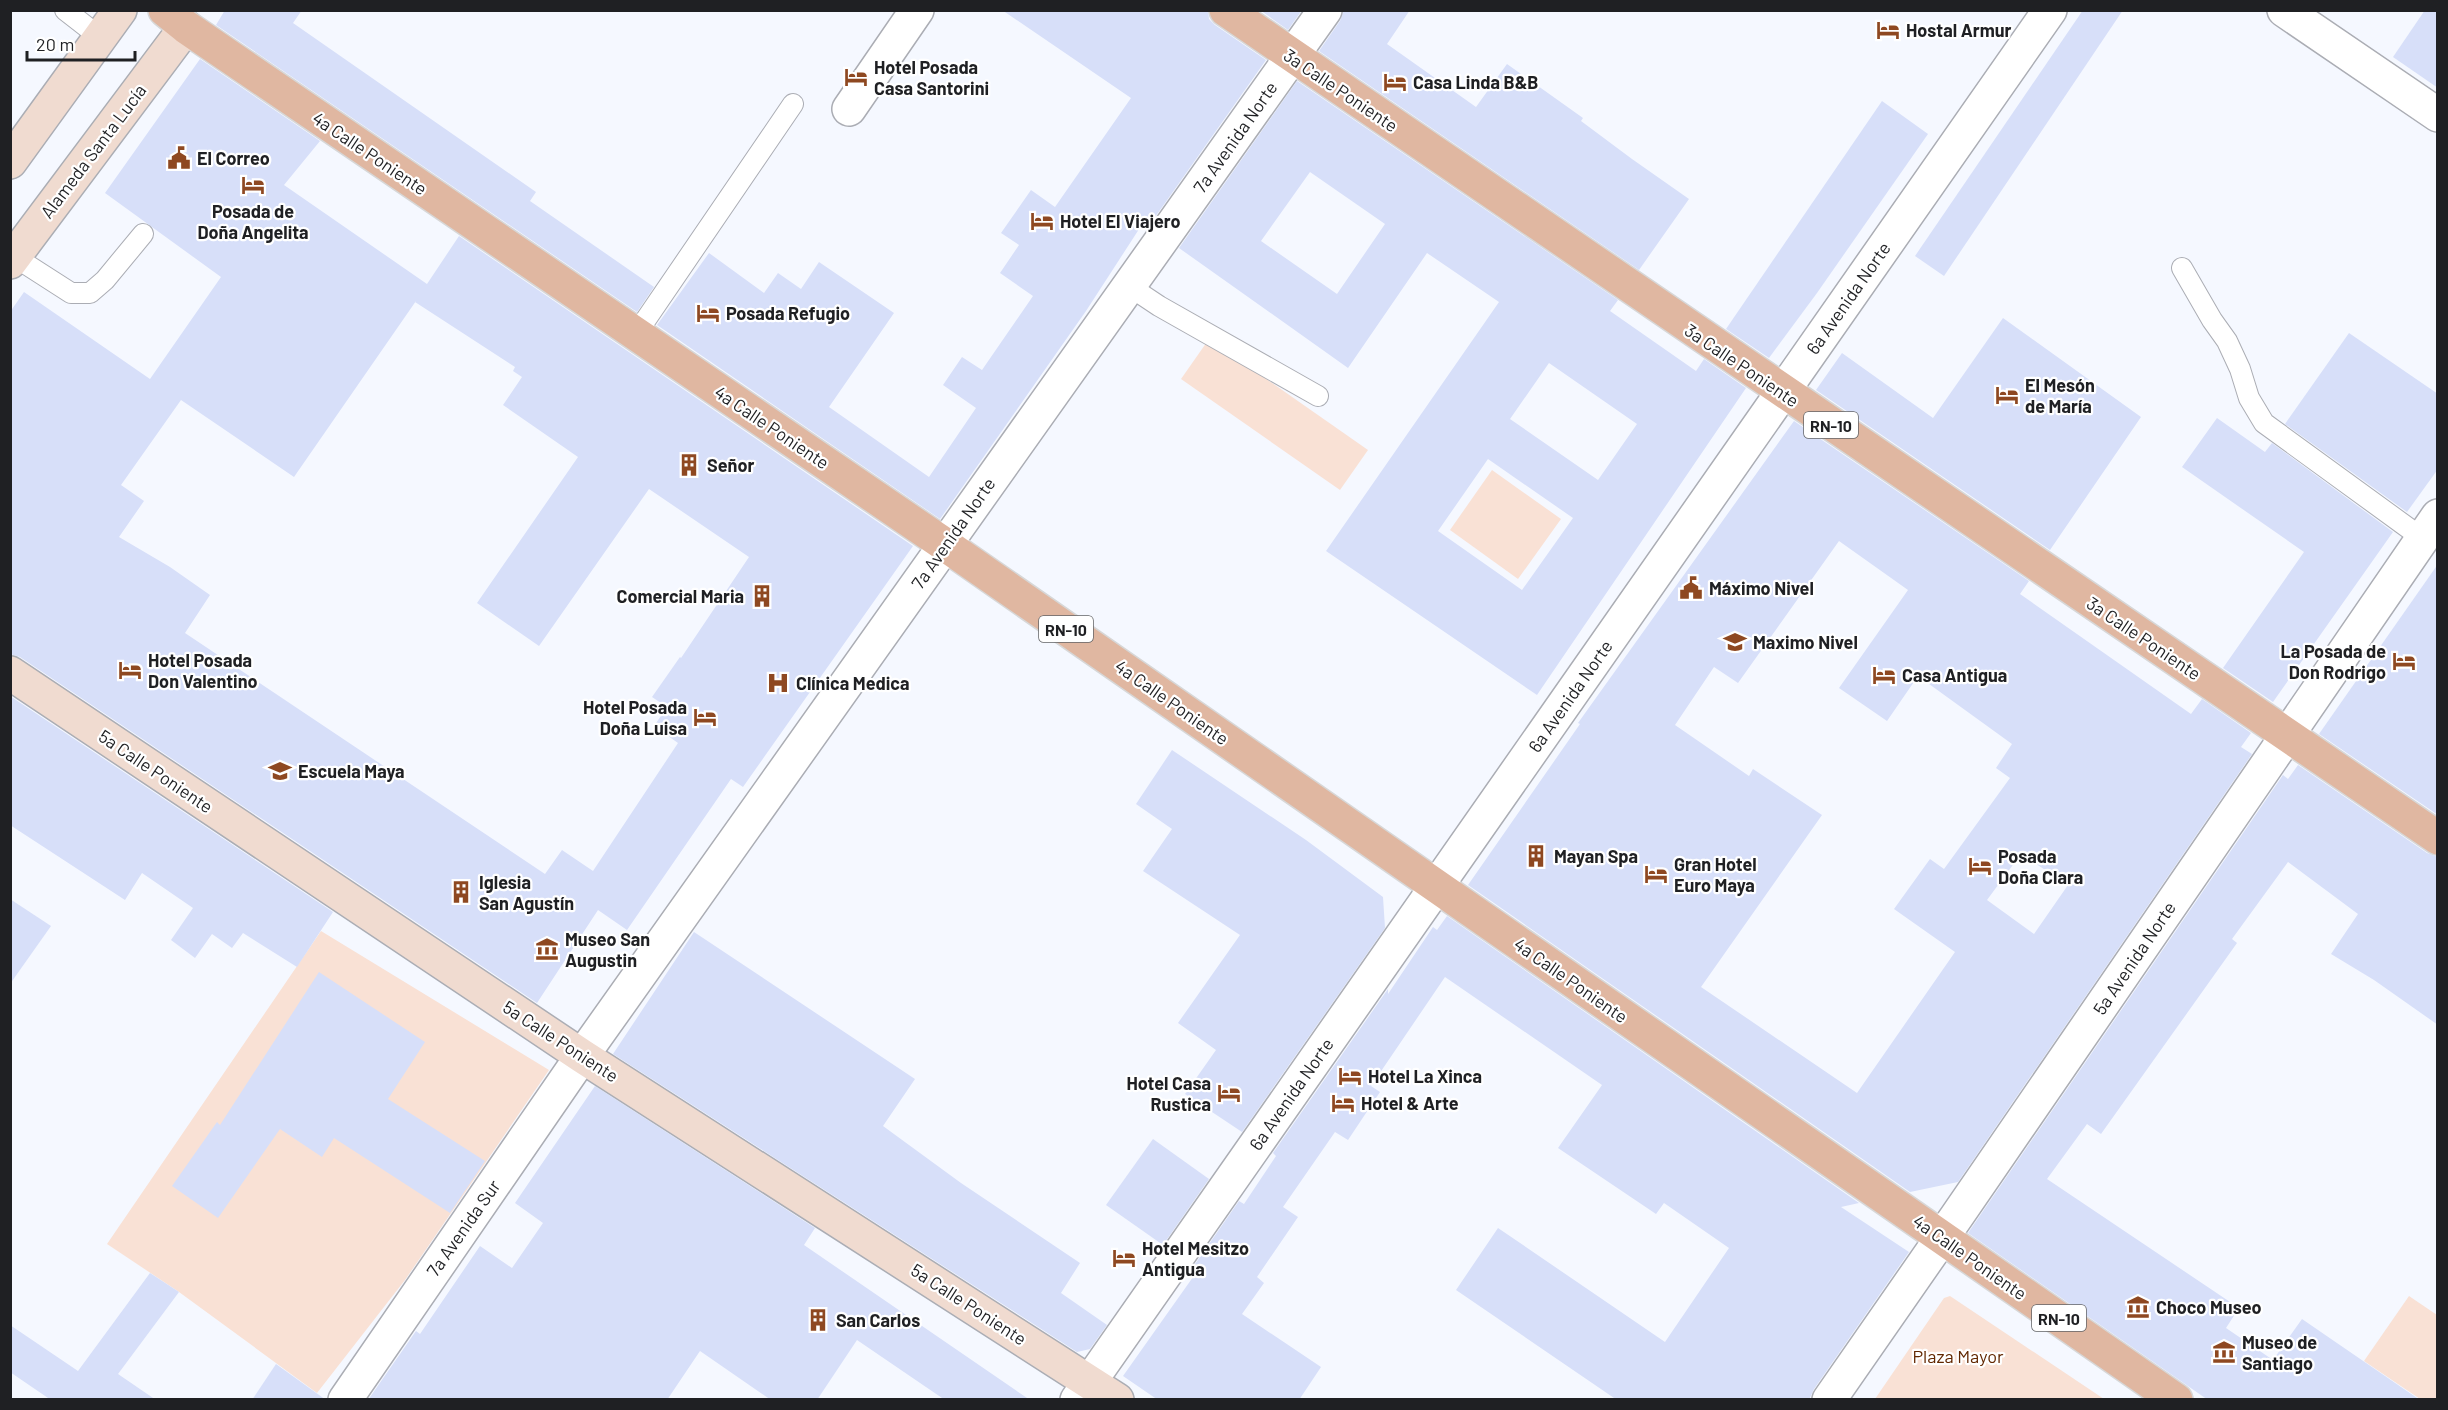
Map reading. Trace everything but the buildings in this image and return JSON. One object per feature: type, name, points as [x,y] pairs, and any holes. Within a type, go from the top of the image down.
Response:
[{"type":"main road","points":[[10,162],[120,10]]},
{"type":"main road","name":"3a Calle Poniente","points":[[1226,10],[2438,838]]},
{"type":"main road","name":"Alameda Santa Lucía","points":[[13,260],[183,16]]},
{"type":"main road","name":"4a Calle Poniente","points":[[183,16],[636,334],[944,544],[2176,1400]]},
{"type":"main road","name":"5a Calle Poniente","points":[[10,674],[1083,1390],[1117,1400]]},
{"type":"street","points":[[849,109],[917,10]]},
{"type":"street","name":"7a Avenida Norte","points":[[582,1056],[1325,10]]},
{"type":"street","name":"6a Avenida Norte","points":[[1083,1390],[2050,10]]},
{"type":"street","points":[[2284,10],[2438,116]]},
{"type":"street","name":"5a Avenida Norte","points":[[1829,1400],[2430,527]]},
{"type":"street","name":"7a Avenida Sur","points":[[345,1400],[582,1056]]},
{"type":"lane","points":[[65,10],[101,38]]},
{"type":"lane","points":[[636,334],[794,104]]},
{"type":"lane","points":[[13,260],[71,293],[90,293],[105,280],[143,234]]},
{"type":"lane","points":[[2182,268],[2227,341],[2240,369],[2249,398],[2264,423],[2430,527]]},
{"type":"lane","points":[[1129,286],[1159,306],[1318,396]]},
{"type":"green space","points":[[1209,339],[1368,450],[1340,490],[1181,379]]},
{"type":"green space","points":[[1492,470],[1561,519],[1518,579],[1450,530]]},
{"type":"green space","points":[[321,931],[549,1070],[405,1280],[317,1393],[179,1292],[107,1244]]},
{"type":"green space","name":"Plaza Mayor","points":[[1950,1296],[2104,1399],[1875,1399],[1944,1298]]},
{"type":"green space","points":[[2409,1296],[2437,1315],[2437,1399],[2420,1399],[2364,1361]]},
{"type":"place","name":"Hostal Armur","points":[[1888,30]]},
{"type":"place","name":"Hotel Posada Casa Santorini","points":[[856,77]]},
{"type":"place","name":"Casa Linda B&B","points":[[1395,82]]},
{"type":"place","name":"El Correo","points":[[179,158]]},
{"type":"place","name":"Posada de Doña Angelita","points":[[253,185]]},
{"type":"place","name":"Hotel El Viajero","points":[[1042,221]]},
{"type":"place","name":"Posada Refugio","points":[[708,313]]},
{"type":"place","name":"El Mesón de María","points":[[2007,395]]},
{"type":"place","name":"Señor","points":[[689,465]]},
{"type":"place","name":"Máximo Nivel","points":[[1691,588]]},
{"type":"place","name":"Comercial Maria","points":[[762,596]]},
{"type":"place","name":"Maximo Nivel","points":[[1735,642]]},
{"type":"place","name":"La Posada de Don Rodrigo","points":[[2404,661]]},
{"type":"place","name":"Hotel Posada Don Valentino","points":[[130,670]]},
{"type":"place","name":"Casa Antigua","points":[[1884,675]]},
{"type":"place","name":"Clínica Medica","points":[[778,683]]},
{"type":"place","name":"Hotel Posada Doña Luisa","points":[[705,717]]},
{"type":"place","name":"Escuela Maya","points":[[280,771]]},
{"type":"place","name":"Mayan Spa","points":[[1536,856]]},
{"type":"place","name":"Posada Doña Clara","points":[[1980,866]]},
{"type":"place","name":"Gran Hotel Euro Maya","points":[[1656,874]]},
{"type":"place","name":"Iglesia San Agustín","points":[[461,892]]},
{"type":"place","name":"Museo San Augustin","points":[[547,949]]},
{"type":"place","name":"Hotel La Xinca","points":[[1350,1076]]},
{"type":"place","name":"Hotel Casa Rustica","points":[[1229,1093]]},
{"type":"place","name":"Hotel & Arte","points":[[1343,1103]]},
{"type":"place","name":"Hotel Mesitzo Antigua","points":[[1124,1258]]},
{"type":"place","name":"Choco Museo","points":[[2138,1307]]},
{"type":"place","name":"San Carlos","points":[[818,1320]]},
{"type":"place","name":"Museo de Santiago","points":[[2224,1352]]}]
